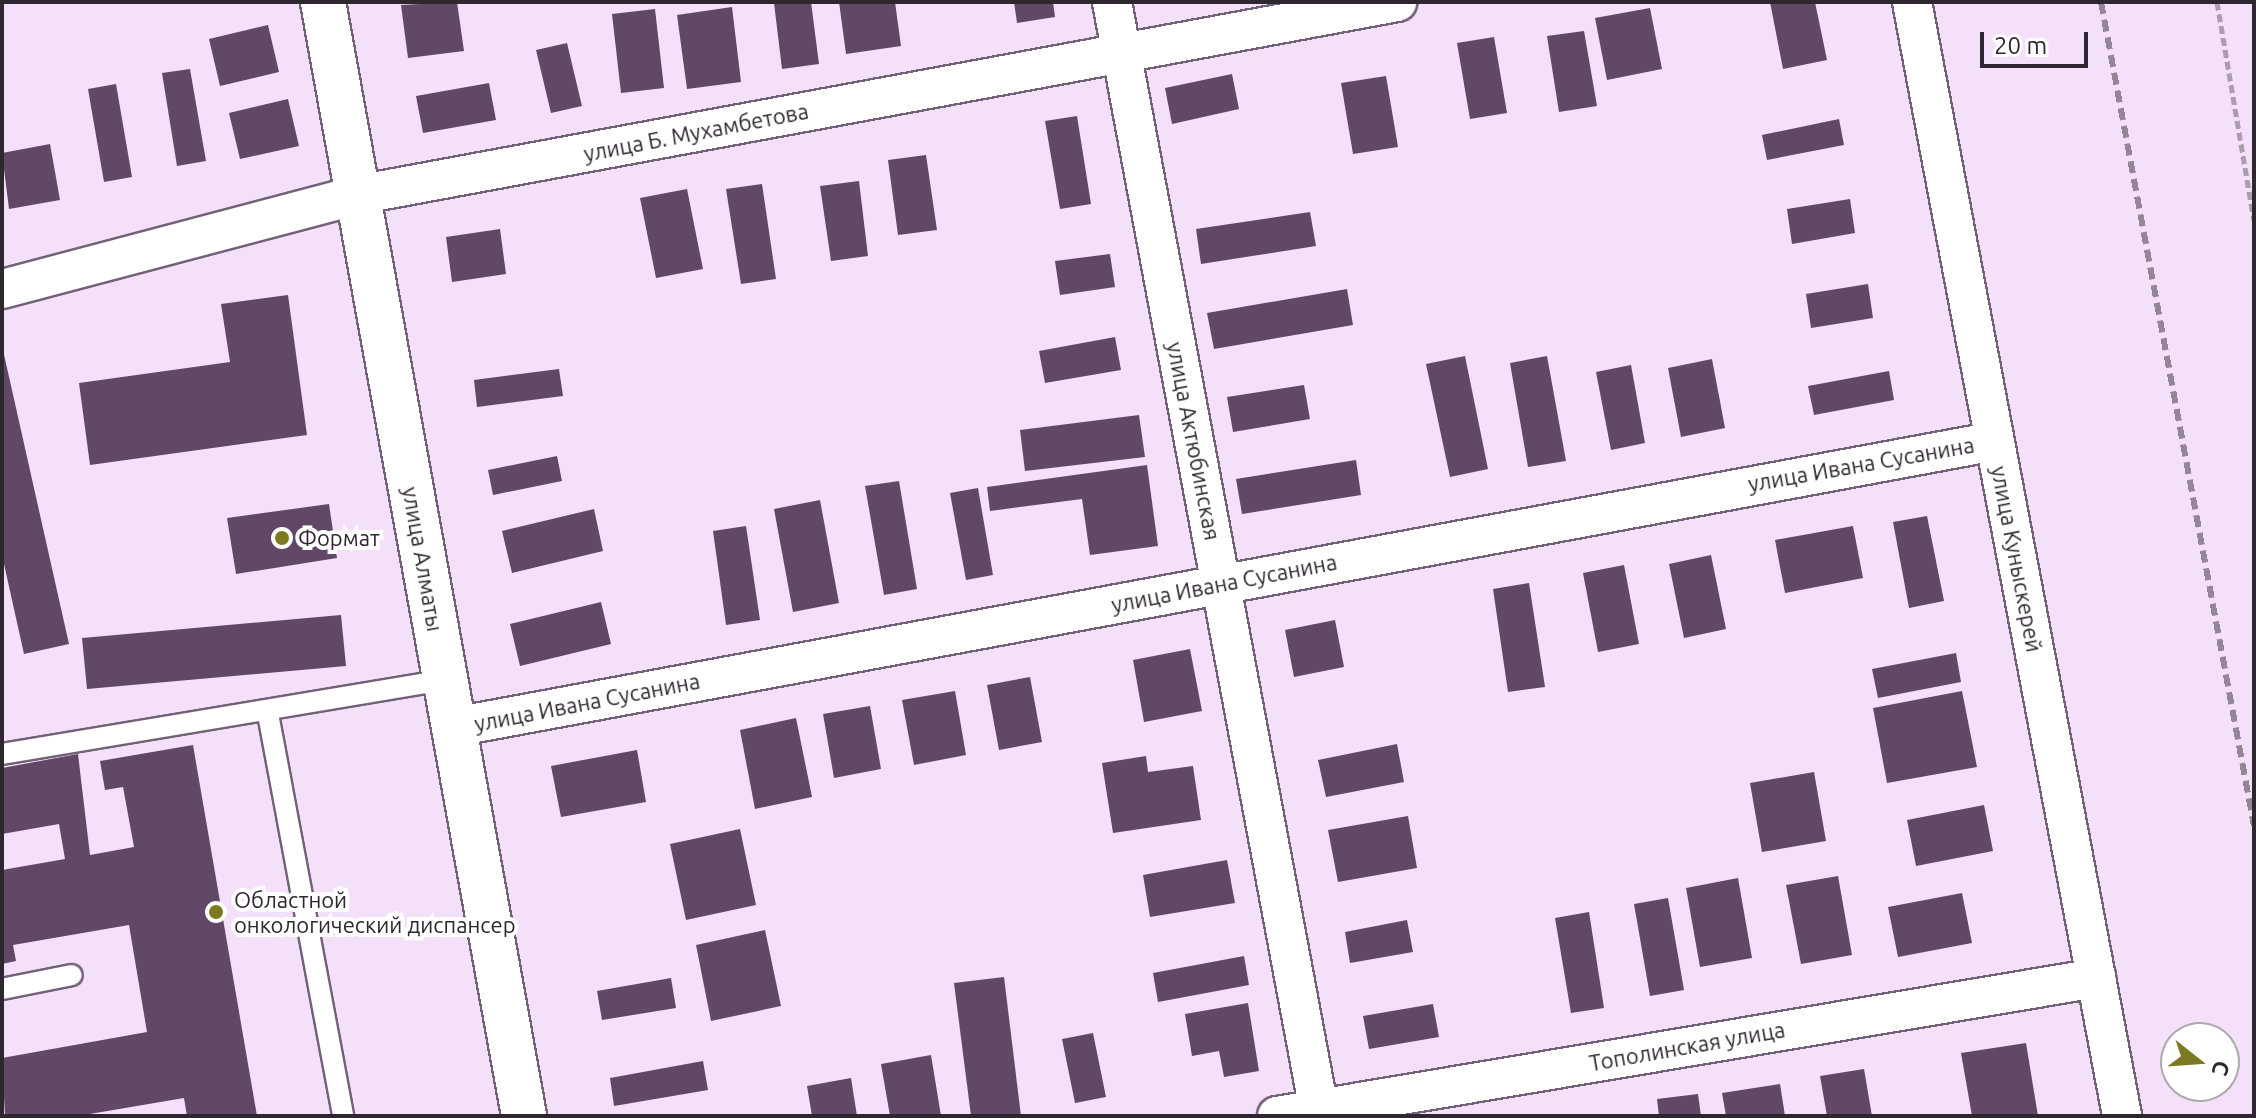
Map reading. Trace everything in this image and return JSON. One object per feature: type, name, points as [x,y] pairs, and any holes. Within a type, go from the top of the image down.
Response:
[{"type":"street","name":"улица Алматы","points":[[323,2],[524,1116]]},
{"type":"street","name":"улица Актюбинская","points":[[1112,2],[1319,1112]]},
{"type":"street","name":"улица Б. Мухамбетова","points":[[2,289],[357,195],[1397,2]]},
{"type":"street","name":"улица Куныскерей","points":[[1912,2],[2122,1116]]},
{"type":"street","name":"улица Ивана Сусанина","points":[[454,727],[1995,441]]},
{"type":"street","name":"Тополинская улица","points":[[1277,1116],[1319,1112],[2096,978]]},
{"type":"lane","points":[[2,754],[268,714],[445,680]]},
{"type":"lane","points":[[268,714],[343,1116]]},
{"type":"lane","points":[[2,989],[72,975]]},
{"type":"path","points":[[2217,2],[2254,220]]},
{"type":"building","points":[[457,2],[464,51],[408,58],[401,5]]},
{"type":"building","points":[[811,2],[819,64],[782,69],[774,3]]},
{"type":"building","points":[[839,2],[895,2],[901,46],[846,54]]},
{"type":"building","points":[[1014,2],[1053,2],[1055,17],[1017,23]]},
{"type":"building","points":[[1770,2],[1815,2],[1827,60],[1783,69]]},
{"type":"building","points":[[732,7],[741,82],[687,89],[677,15]]},
{"type":"building","points":[[1650,8],[1662,69],[1607,80],[1595,18]]},
{"type":"building","points":[[655,9],[664,88],[621,93],[612,14]]},
{"type":"building","points":[[268,25],[279,72],[220,86],[209,39]]},
{"type":"building","points":[[1584,31],[1597,106],[1559,112],[1547,36]]},
{"type":"building","points":[[1494,37],[1507,113],[1470,119],[1457,43]]},
{"type":"building","points":[[567,43],[582,106],[551,113],[536,50]]},
{"type":"building","points":[[190,69],[206,161],[177,166],[162,73]]},
{"type":"building","points":[[1232,74],[1239,109],[1172,124],[1165,88]]},
{"type":"building","points":[[1386,76],[1398,147],[1353,154],[1341,83]]},
{"type":"building","points":[[489,83],[496,120],[423,133],[416,96]]},
{"type":"building","points":[[116,84],[132,177],[104,182],[88,89]]},
{"type":"building","points":[[288,99],[299,146],[240,159],[229,113]]},
{"type":"building","points":[[1077,116],[1091,204],[1060,209],[1045,121]]},
{"type":"building","points":[[1839,119],[1844,145],[1767,160],[1762,135]]},
{"type":"building","points":[[50,144],[60,200],[9,209],[2,153]]},
{"type":"building","points":[[926,155],[937,230],[898,235],[888,160]]},
{"type":"building","points":[[859,181],[868,256],[831,261],[820,186]]},
{"type":"building","points":[[762,184],[776,279],[741,284],[726,189]]},
{"type":"building","points":[[687,189],[703,269],[656,278],[640,198]]},
{"type":"building","points":[[1850,199],[1855,233],[1792,244],[1787,209]]},
{"type":"building","points":[[1310,212],[1316,246],[1201,264],[1196,229]]},
{"type":"building","points":[[500,229],[506,274],[452,282],[446,237]]},
{"type":"building","points":[[1110,254],[1115,287],[1060,295],[1055,261]]},
{"type":"building","points":[[1868,284],[1873,318],[1811,328],[1806,294]]},
{"type":"building","points":[[1347,289],[1353,325],[1214,349],[1207,313]]},
{"type":"building","points":[[288,295],[307,435],[90,465],[79,383],[230,362],[221,304]]},
{"type":"building","points":[[1115,337],[1121,370],[1045,383],[1039,351]]},
{"type":"building","points":[[3,350],[69,644],[24,654],[2,555]]},
{"type":"building","points":[[1465,356],[1488,469],[1450,477],[1426,364]]},
{"type":"building","points":[[1547,356],[1566,461],[1528,467],[1510,363]]},
{"type":"building","points":[[1712,359],[1725,428],[1681,437],[1668,368]]},
{"type":"building","points":[[1631,365],[1645,443],[1611,450],[1596,372]]},
{"type":"building","points":[[559,369],[563,396],[477,407],[474,380]]},
{"type":"building","points":[[1889,371],[1894,400],[1814,415],[1808,386]]},
{"type":"building","points":[[1304,385],[1310,419],[1233,432],[1227,397]]},
{"type":"building","points":[[1139,415],[1145,457],[1025,471],[1020,430]]},
{"type":"building","points":[[557,456],[562,481],[493,495],[488,470]]},
{"type":"building","points":[[1356,460],[1361,495],[1242,514],[1236,479]]},
{"type":"building","points":[[1147,465],[1158,546],[1090,555],[1082,499],[990,511],[987,487]]},
{"type":"building","points":[[899,481],[917,589],[884,595],[865,486]]},
{"type":"building","points":[[978,488],[993,575],[966,580],[950,493]]},
{"type":"building","points":[[820,500],[839,603],[793,612],[774,509]]},
{"type":"building","name":"Формат","points":[[329,504],[337,558],[236,574],[227,518]]},
{"type":"building","points":[[594,509],[603,551],[512,573],[502,531]]},
{"type":"building","points":[[1927,516],[1944,601],[1909,608],[1893,522]]},
{"type":"building","points":[[746,526],[760,620],[726,625],[713,531]]},
{"type":"building","points":[[1853,526],[1863,578],[1785,593],[1775,540]]},
{"type":"building","points":[[1711,555],[1726,629],[1684,638],[1669,564]]},
{"type":"building","points":[[1624,565],[1639,644],[1598,652],[1583,573]]},
{"type":"building","points":[[1529,583],[1545,687],[1508,692],[1493,589]]},
{"type":"building","points":[[601,602],[611,644],[520,666],[510,624]]},
{"type":"building","points":[[341,615],[346,666],[87,689],[82,638]]},
{"type":"building","points":[[1335,620],[1344,667],[1294,677],[1285,630]]},
{"type":"building","points":[[1190,649],[1202,711],[1144,722],[1133,660]]},
{"type":"building","points":[[1956,653],[1961,682],[1878,698],[1872,669]]},
{"type":"building","points":[[1030,677],[1042,742],[999,750],[987,685]]},
{"type":"building","points":[[955,691],[966,755],[914,765],[902,700]]},
{"type":"building","points":[[1962,691],[1977,767],[1887,783],[1873,708]]},
{"type":"building","points":[[870,706],[881,769],[834,778],[823,714]]},
{"type":"building","points":[[796,718],[812,797],[755,809],[740,730]]},
{"type":"building","points":[[1397,744],[1404,782],[1326,797],[1318,760]]},
{"type":"building","points":[[193,745],[257,1116],[187,1116],[184,1098],[78,1116],[5,1116],[2,1058],[147,1032],[129,925],[13,945],[16,961],[2,964],[2,870],[65,859],[59,824],[2,834],[2,768],[78,754],[90,855],[134,847],[123,787],[105,790],[100,761]]},
{"type":"building","points":[[637,750],[646,802],[561,817],[551,766]]},
{"type":"building","points":[[1146,756],[1148,772],[1193,766],[1201,820],[1113,833],[1102,763]]},
{"type":"building","points":[[1814,772],[1826,841],[1762,852],[1750,783]]},
{"type":"building","points":[[1984,805],[1993,851],[1916,866],[1907,820]]},
{"type":"building","points":[[1408,816],[1417,868],[1338,882],[1328,830]]},
{"type":"building","points":[[740,829],[756,905],[686,920],[670,844]]},
{"type":"building","points":[[1227,860],[1235,903],[1150,917],[1143,875]]},
{"type":"building","points":[[1838,876],[1852,955],[1801,964],[1786,885]]},
{"type":"building","points":[[1738,878],[1752,958],[1700,967],[1686,888]]},
{"type":"building","points":[[1962,893],[1972,943],[1898,957],[1888,907]]},
{"type":"building","points":[[1668,898],[1684,990],[1650,996],[1634,904]]},
{"type":"building","points":[[1589,912],[1604,1008],[1571,1013],[1555,918]]},
{"type":"building","points":[[1407,920],[1413,952],[1350,963],[1345,932]]},
{"type":"building","points":[[765,930],[781,1006],[711,1021],[696,945]]},
{"type":"building","points":[[1244,956],[1249,985],[1158,1002],[1153,973]]},
{"type":"building","points":[[1004,977],[1021,1116],[971,1116],[954,983]]},
{"type":"building","points":[[671,978],[676,1008],[602,1020],[597,991]]},
{"type":"building","points":[[1248,1003],[1259,1071],[1224,1077],[1219,1051],[1192,1056],[1185,1014]]},
{"type":"building","points":[[1433,1004],[1439,1037],[1369,1049],[1363,1016]]},
{"type":"building","points":[[1093,1033],[1106,1097],[1075,1103],[1062,1039]]},
{"type":"building","points":[[2026,1043],[2038,1116],[1972,1116],[1961,1053]]},
{"type":"building","points":[[931,1055],[941,1116],[890,1116],[881,1064]]},
{"type":"building","points":[[703,1061],[708,1090],[614,1106],[610,1078]]},
{"type":"building","points":[[1864,1069],[1872,1116],[1827,1116],[1820,1076]]},
{"type":"building","points":[[851,1078],[857,1116],[812,1116],[807,1086]]},
{"type":"building","points":[[1780,1084],[1785,1116],[1726,1116],[1722,1093]]},
{"type":"building","points":[[1698,1094],[1701,1116],[1659,1116],[1657,1099]]},
{"type":"railway","points":[[2101,2],[2254,826]]},
{"type":"place","name":"Формат","points":[[282,538]]},
{"type":"place","name":"Областной онкологический диспансер","points":[[216,912]]}]
